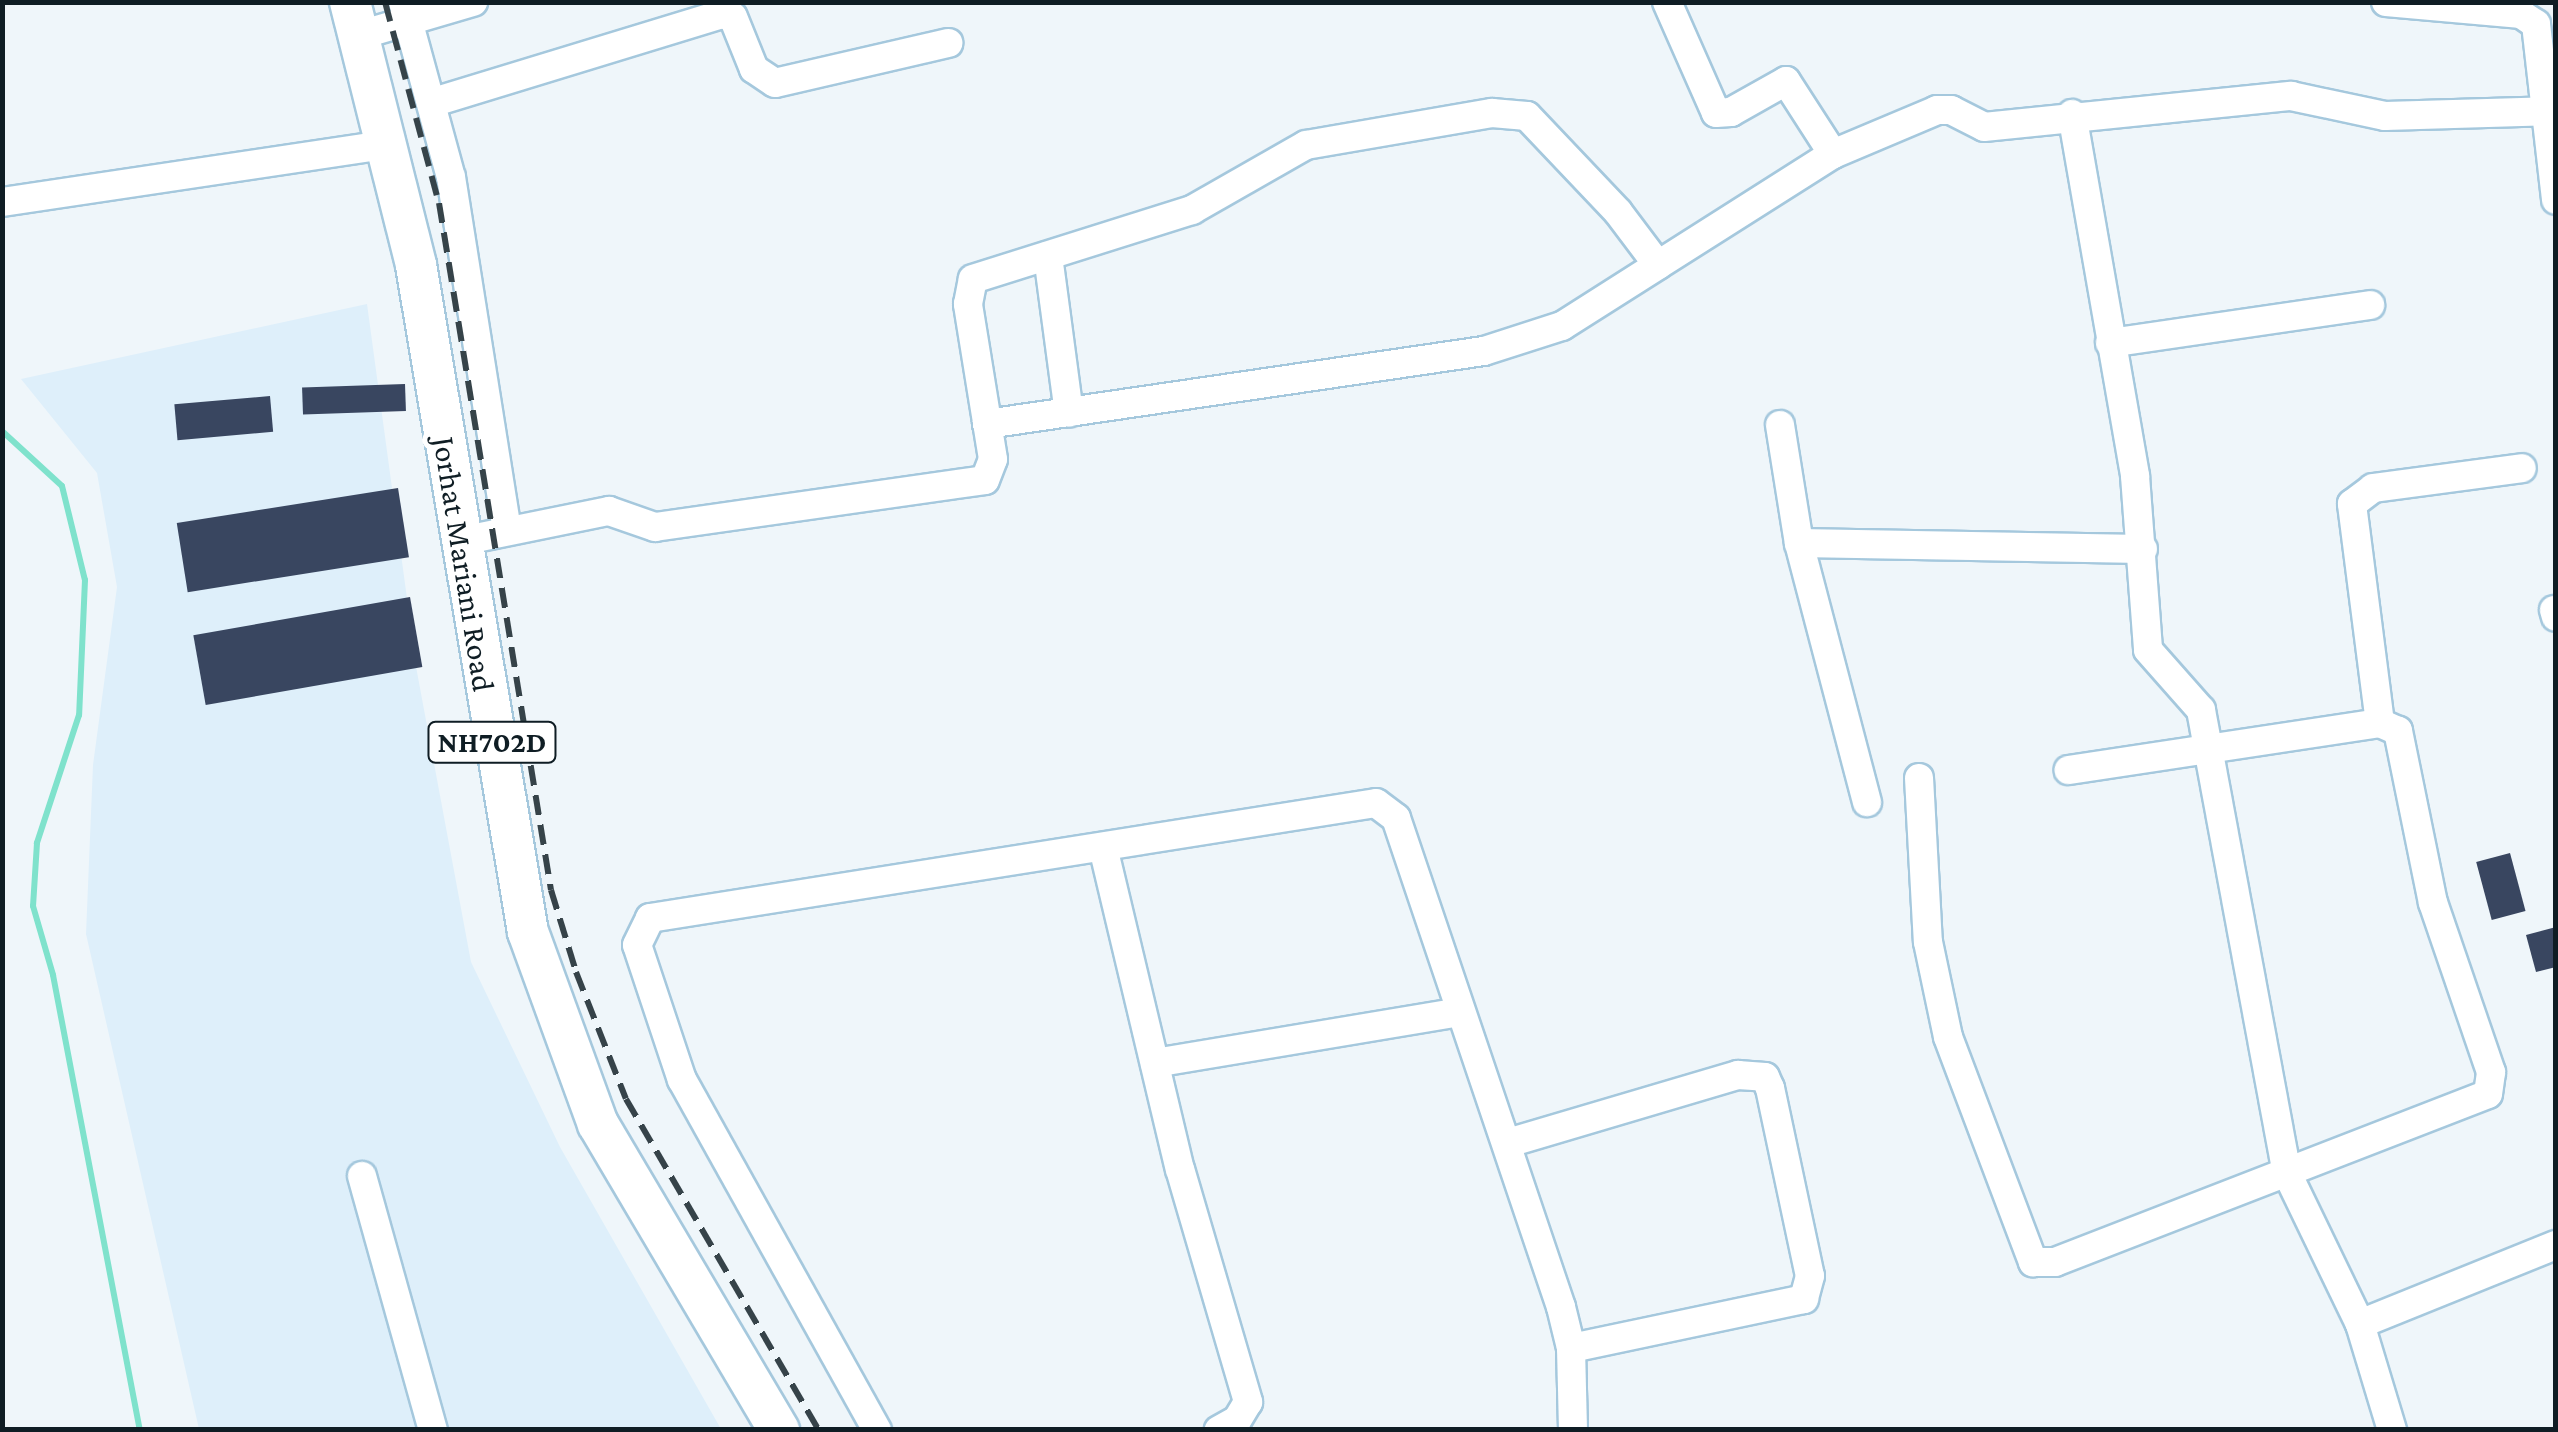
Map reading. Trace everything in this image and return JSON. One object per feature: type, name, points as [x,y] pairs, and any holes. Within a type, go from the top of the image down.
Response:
[{"type":"highway","name":"Jorhat Mariani Road","points":[[355,19],[388,144],[434,364],[511,853],[528,932],[568,1052],[598,1124],[779,1430]]},
{"type":"street","points":[[355,19],[472,2]]},
{"type":"street","points":[[1667,2],[1716,113],[1731,112],[1786,81],[1833,154]]},
{"type":"street","points":[[2386,2],[2530,18],[2540,36],[2552,112],[2556,200]]},
{"type":"street","points":[[406,12],[434,102],[468,262],[506,531]]},
{"type":"street","points":[[434,102],[721,14],[742,28],[754,69],[775,83],[948,43]]},
{"type":"street","points":[[987,424],[1484,352],[1562,326],[1833,154],[1937,110],[1951,110],[1984,127],[2072,114],[2291,96],[2385,116],[2552,112]]},
{"type":"street","points":[[461,541],[618,510],[655,527],[973,486],[991,472],[968,289],[986,274],[1207,203],[1287,150],[1512,112],[1544,130],[1658,265]]},
{"type":"street","points":[[2072,114],[2143,549],[2148,650],[2196,698],[2213,751],[2287,1173],[2360,1324],[2392,1430]]},
{"type":"street","points":[[2,202],[388,144]]},
{"type":"street","points":[[1048,256],[1070,412]]},
{"type":"street","points":[[2110,343],[2370,305]]},
{"type":"street","points":[[1780,425],[1799,543],[1867,802]]},
{"type":"street","points":[[2380,723],[2352,504],[2373,488],[2522,468]]},
{"type":"street","points":[[1799,543],[2143,549]]},
{"type":"street","points":[[2554,610],[2556,617]]},
{"type":"street","points":[[1919,778],[1923,895],[1948,1037],[2032,1262],[2056,1262],[2476,1101],[2492,1084],[2432,903],[2401,738],[2380,723],[2069,770]]},
{"type":"street","points":[[878,1430],[701,1120],[640,961],[641,929],[650,918],[1355,804],[1388,807],[1508,1143],[1570,1348],[1573,1430]]},
{"type":"street","points":[[1103,846],[1155,1064],[1248,1402],[1237,1420],[1219,1430]]},
{"type":"street","points":[[1155,1064],[1460,1012]]},
{"type":"street","points":[[1508,1143],[1738,1075],[1765,1078],[1770,1088],[1810,1276],[1804,1299],[1570,1348]]},
{"type":"street","points":[[362,1176],[433,1430]]},
{"type":"street","points":[[2360,1324],[2556,1245]]},
{"type":"shaded area","points":[[367,304],[417,672],[471,962],[560,1147],[721,1429],[199,1429],[86,934],[93,765],[117,587],[97,473],[21,379]]},
{"type":"building","points":[[405,384],[406,411],[303,415],[302,388]]},
{"type":"building","points":[[270,396],[273,432],[178,440],[174,404]]},
{"type":"building","points":[[398,488],[409,557],[188,592],[177,523]]},
{"type":"building","points":[[410,597],[422,667],[206,705],[193,635]]},
{"type":"building","points":[[2510,853],[2526,911],[2492,920],[2476,862]]},
{"type":"building","points":[[2556,927],[2556,967],[2536,972],[2526,935]]},
{"type":"waterway","points":[[2,431],[62,486],[85,580],[79,715],[37,843],[33,906],[53,975],[140,1430]]},
{"type":"railway","points":[[385,2],[439,203],[551,890],[576,972],[626,1099],[819,1430]]}]
